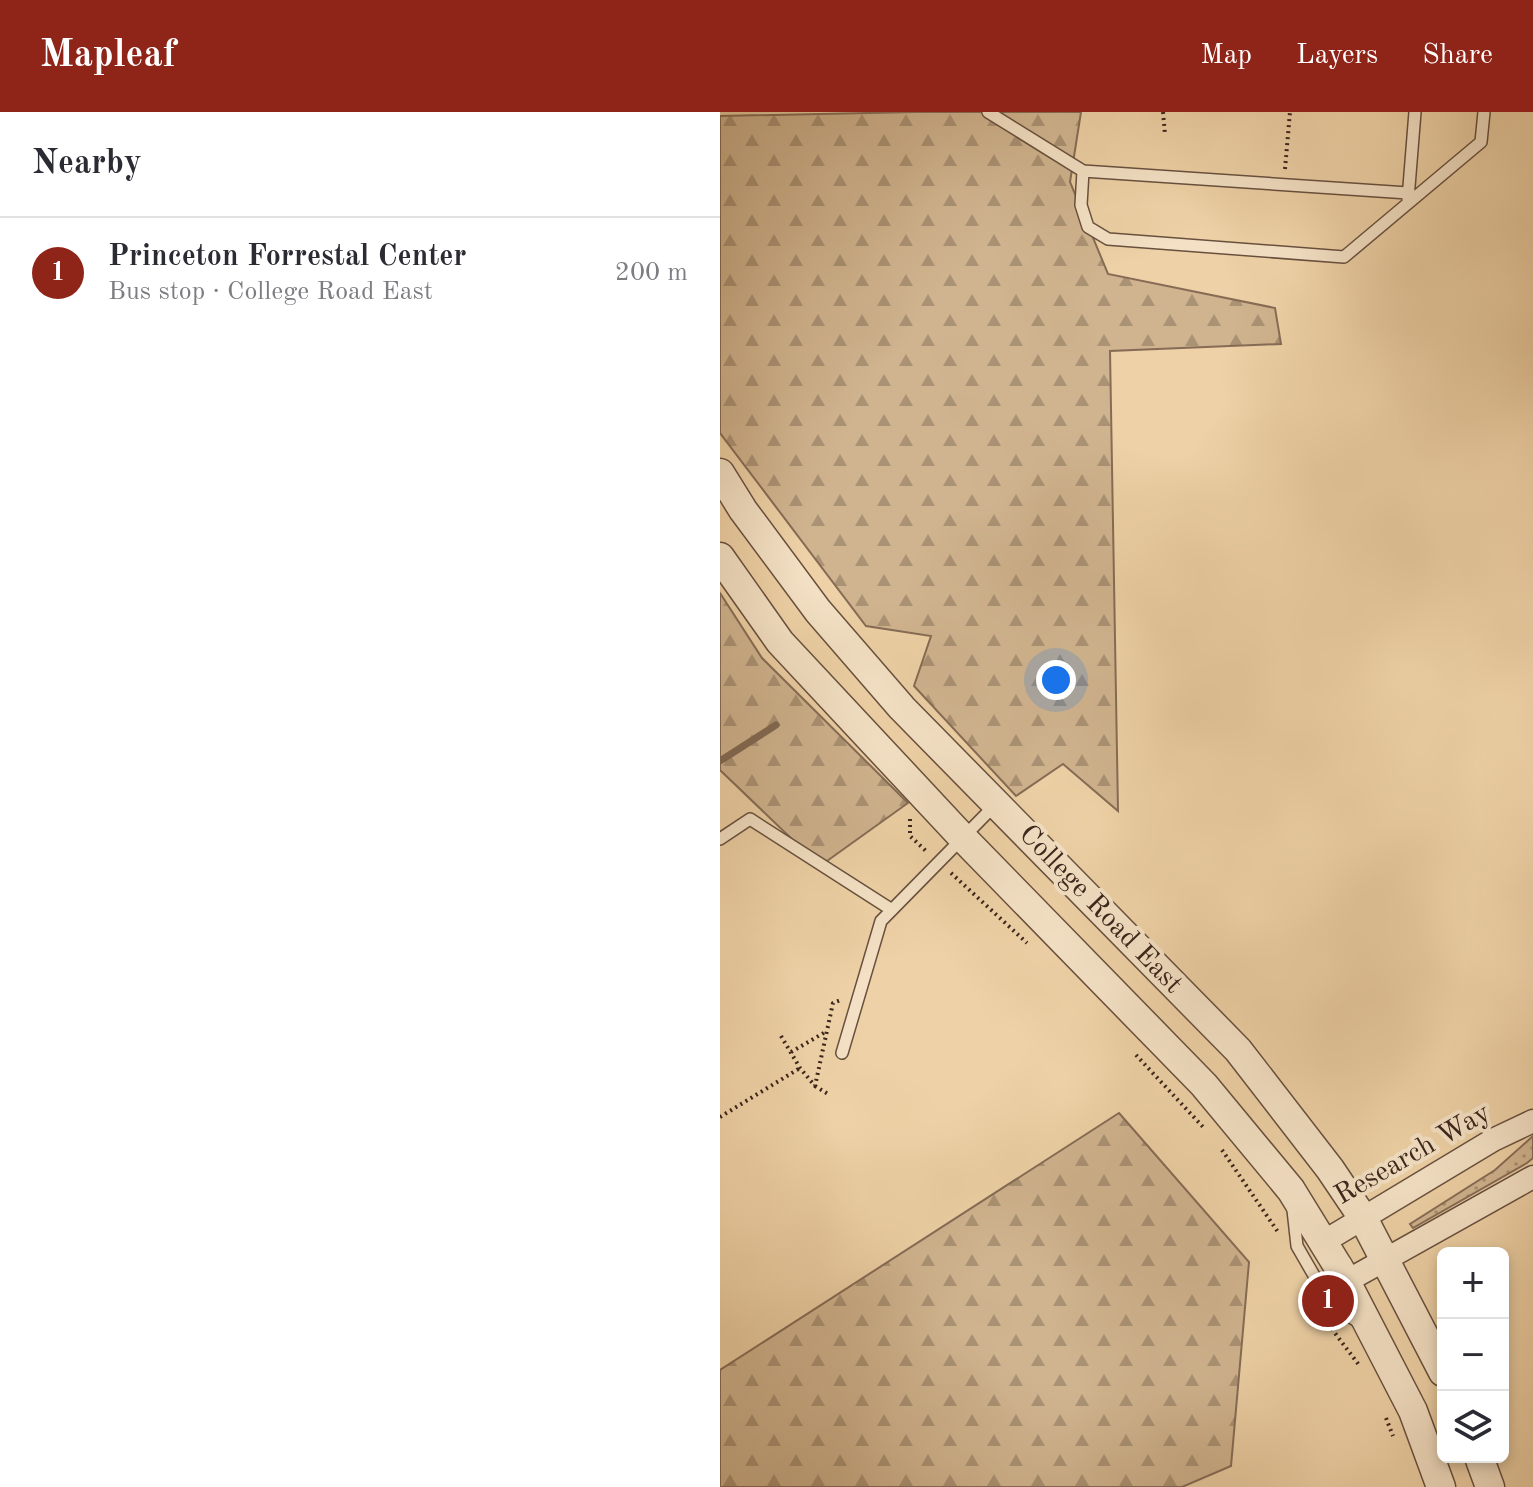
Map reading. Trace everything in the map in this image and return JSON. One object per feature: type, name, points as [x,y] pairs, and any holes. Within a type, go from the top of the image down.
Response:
[{"type":"street","name":"College Road East","points":[[720,473],[743,510],[818,611],[902,708],[1238,1050],[1330,1169],[1363,1218],[1437,1360]]},
{"type":"street","name":"College Road East","points":[[720,557],[780,642],[963,838],[1204,1085],[1291,1190],[1347,1281]]},
{"type":"street","name":"Research Way","points":[[1325,1241],[1493,1140],[1533,1121]]},
{"type":"street","points":[[1347,1281],[1533,1177]]},
{"type":"street","name":"College Road East","points":[[1325,1241],[1413,1411],[1441,1487]]},
{"type":"street","points":[[1481,1463],[1490,1487]]},
{"type":"lane","points":[[988,112],[1083,171],[1284,185],[1408,199]]},
{"type":"lane","points":[[1408,199],[1415,112]]},
{"type":"lane","points":[[1083,171],[1081,205],[1088,227],[1108,239],[1344,257],[1408,199],[1481,142],[1484,112]]},
{"type":"lane","points":[[842,1053],[881,921],[996,804]]},
{"type":"lane","points":[[720,839],[750,819],[892,910]]},
{"type":"lane","points":[[1291,1190],[1297,1246],[1331,1305],[1371,1329]]},
{"type":"path","points":[[1163,112],[1165,135]]},
{"type":"path","points":[[1284,185],[1290,112]]},
{"type":"path","points":[[910,813],[910,836],[1032,947]]},
{"type":"path","points":[[815,1086],[833,1003],[859,995]]},
{"type":"path","points":[[791,1052],[827,1031]]},
{"type":"path","points":[[781,1036],[800,1068],[815,1086],[828,1094]]},
{"type":"path","points":[[1131,1049],[1205,1129]]},
{"type":"path","points":[[720,1117],[800,1068]]},
{"type":"path","points":[[1216,1141],[1280,1233]]},
{"type":"path","points":[[1325,1321],[1362,1369]]},
{"type":"path","points":[[1382,1407],[1397,1447]]},
{"type":"green space","points":[[1081,112],[1070,182],[1108,274],[1275,308],[1281,344],[1110,351],[1118,811],[1063,764],[1016,796],[914,686],[931,636],[866,626],[720,433],[720,116]]},
{"type":"green space","points":[[720,593],[762,658],[908,803],[820,866],[720,770]]},
{"type":"green space","points":[[1119,1113],[1249,1262],[1231,1466],[1182,1487],[720,1487],[720,1370]]},
{"type":"green space","points":[[1533,1136],[1533,1158],[1527,1163],[1413,1228],[1410,1224],[1495,1170]]},
{"type":"waterway","points":[[720,761],[776,725]]},
{"type":"place","name":"Princeton Forrestal Center","points":[[1328,1301]]}]
